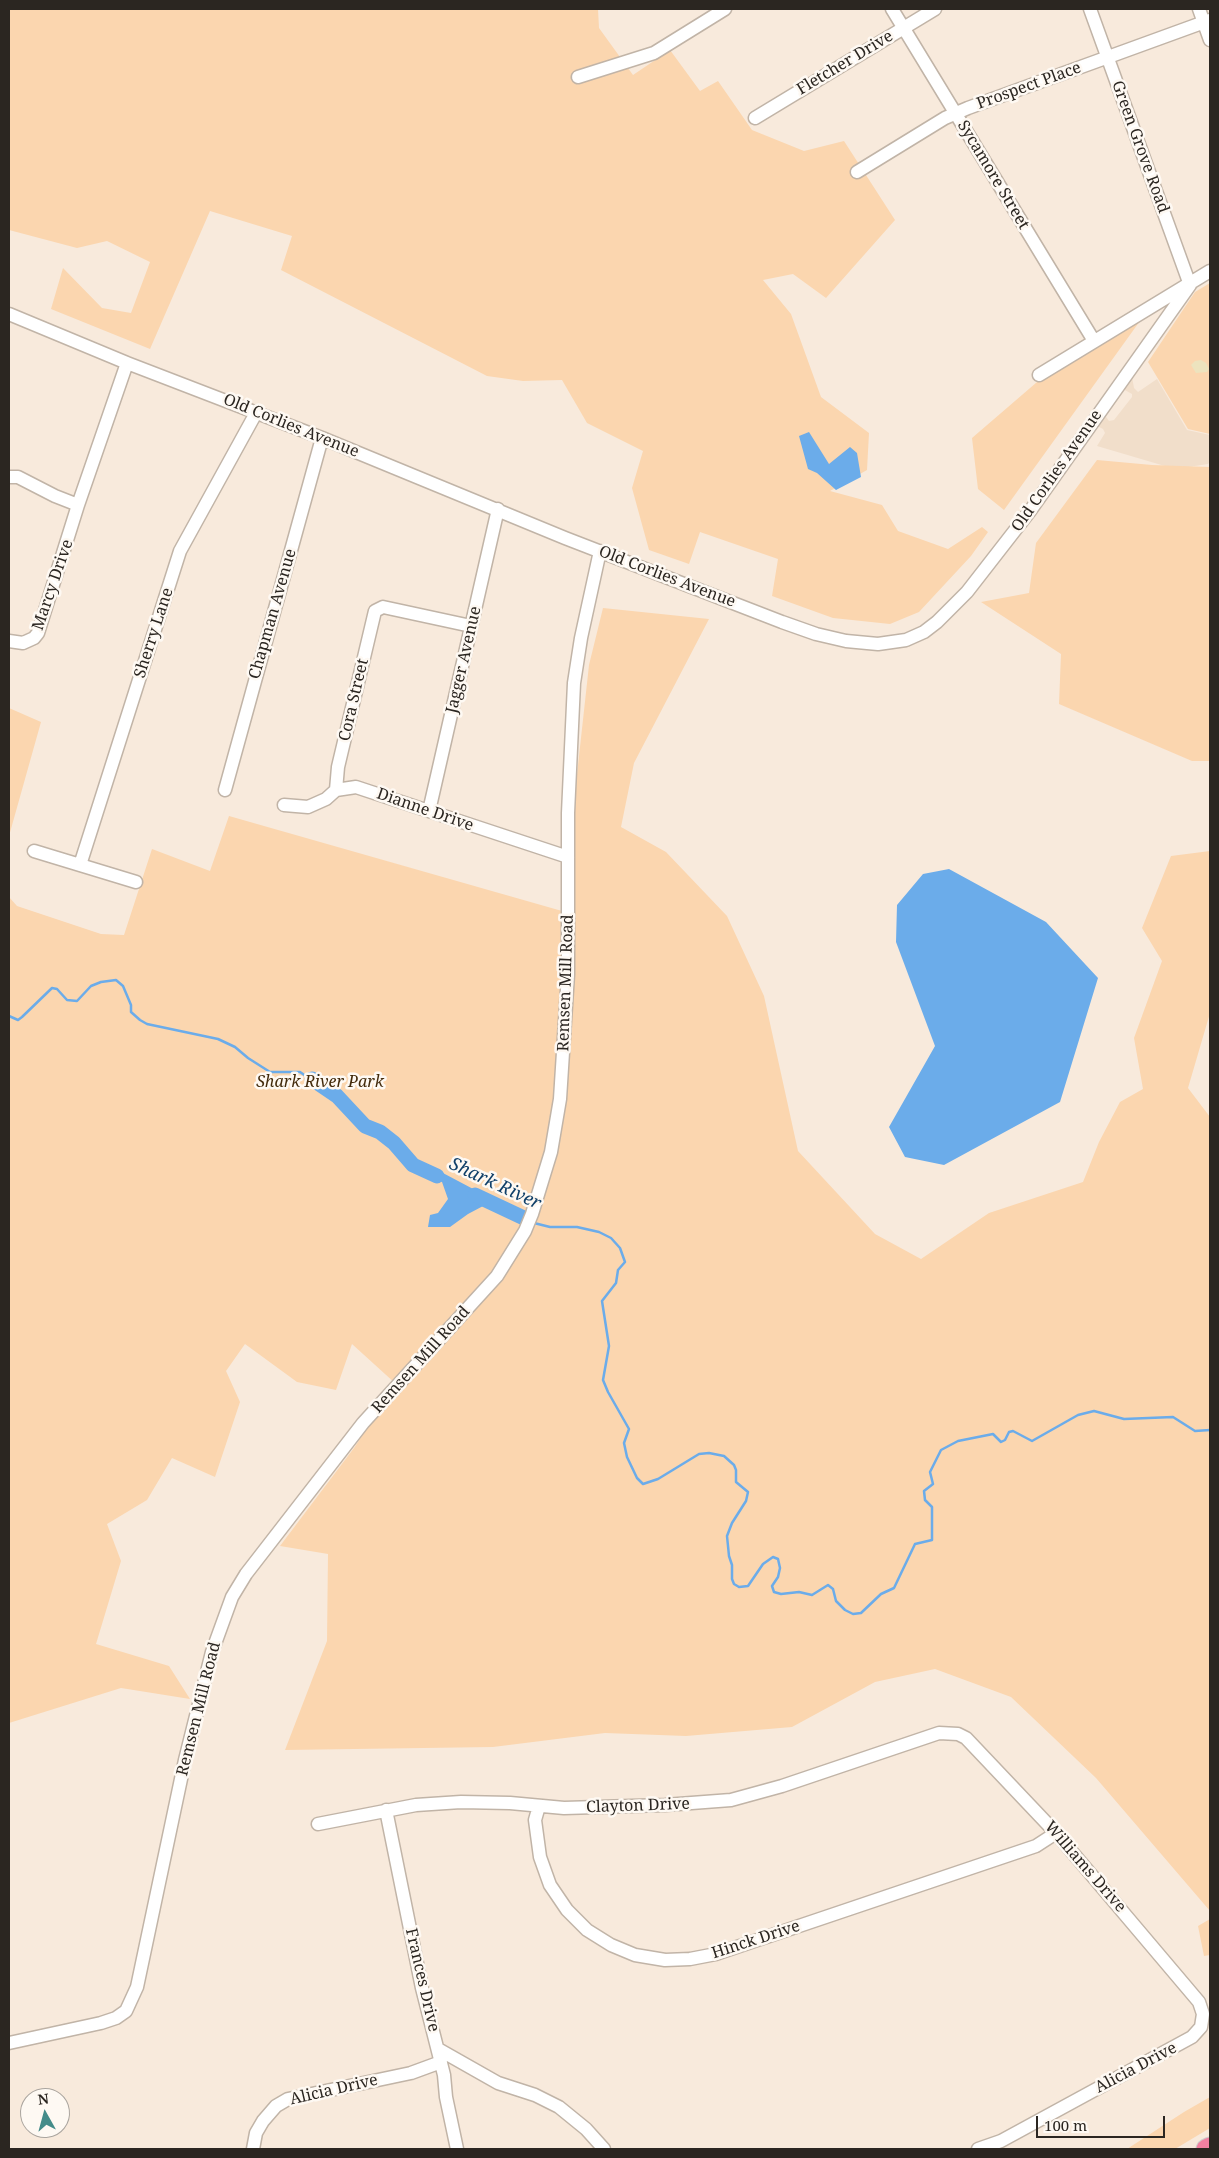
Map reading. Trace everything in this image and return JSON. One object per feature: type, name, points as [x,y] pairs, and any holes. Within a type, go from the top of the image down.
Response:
[{"type":"highway","points":[[1206,2149],[1210,2147]]},
{"type":"street","points":[[578,78],[654,53],[725,9]]},
{"type":"street","name":"Sycamore Street","points":[[892,9],[1094,340]]},
{"type":"street","name":"Fletcher Drive","points":[[755,118],[935,9]]},
{"type":"street","name":"Green Grove Road","points":[[1090,9],[1190,285]]},
{"type":"street","points":[[1199,9],[1207,21],[1210,40]]},
{"type":"street","name":"Prospect Place","points":[[857,172],[921,132],[956,114],[1207,21]]},
{"type":"street","name":"Old Corlies Avenue","points":[[1039,375],[1094,340],[1190,285],[1210,271]]},
{"type":"street","name":"Old Corlies Avenue","points":[[9,314],[127,363],[322,438],[600,551],[816,634],[846,641],[878,644],[896,642],[916,636],[930,628],[952,608],[993,560],[1190,285]]},
{"type":"street","name":"Marcy Drive","points":[[9,641],[29,642],[38,633],[78,505],[127,363]]},
{"type":"street","name":"Sherry Lane","points":[[80,865],[180,551],[256,413]]},
{"type":"street","name":"Chapman Avenue","points":[[225,790],[322,438]]},
{"type":"street","points":[[9,477],[18,477],[78,505]]},
{"type":"street","name":"Jagger Avenue","points":[[429,811],[498,509]]},
{"type":"street","name":"Remsen Mill Road","points":[[9,2043],[101,2023],[116,2018],[126,2011],[137,1987],[185,1760],[212,1652],[232,1598],[246,1574],[363,1423],[488,1287],[509,1260],[526,1231],[551,1152],[560,1099],[568,974],[568,857],[574,683],[581,638],[600,551]]},
{"type":"street","name":"Cora Street","points":[[336,790],[338,767],[375,611],[383,607],[471,626]]},
{"type":"street","name":"Dianne Drive","points":[[336,790],[356,787],[568,857]]},
{"type":"street","points":[[284,805],[300,807],[316,805],[336,790]]},
{"type":"street","points":[[34,850],[136,882]]},
{"type":"street","name":"Clayton Drive","points":[[318,1824],[416,1805],[460,1802],[510,1803],[564,1808],[665,1806],[731,1800],[782,1786],[939,1733],[950,1732]]},
{"type":"street","name":"Williams Drive","points":[[950,1732],[966,1738],[1056,1833],[1199,2002],[1203,2017]]},
{"type":"street","name":"Hinck Drive","points":[[539,1806],[535,1820],[540,1857],[550,1885],[567,1910],[587,1930],[611,1945],[635,1955],[665,1960],[690,1959],[716,1954],[1036,1846],[1056,1833]]},
{"type":"street","name":"Frances Drive","points":[[386,1810],[422,1988],[444,2075],[446,2097],[457,2149]]},
{"type":"street","name":"Alicia Drive","points":[[978,2149],[1001,2141],[1192,2037],[1201,2027],[1203,2017]]},
{"type":"street","points":[[438,2049],[498,2083],[535,2095],[559,2107],[586,2128],[604,2149]]},
{"type":"street","name":"Alicia Drive","points":[[253,2149],[256,2133],[263,2121],[276,2106],[288,2100],[411,2072],[441,2062]]},
{"type":"shaded area","points":[[1132,377],[1134,388],[1138,392],[1157,379],[1187,430],[1210,435],[1210,462],[1208,464],[1175,469],[1097,446],[1105,433],[1103,429],[1097,426],[1104,414],[1109,421],[1114,420],[1132,397],[1132,394],[1123,389]]},
{"type":"green space","points":[[9,9],[598,9],[599,28],[633,75],[670,50],[700,91],[718,81],[752,130],[804,151],[844,141],[895,220],[826,298],[793,274],[763,280],[791,314],[821,397],[869,433],[867,470],[830,491],[882,505],[898,531],[948,549],[982,527],[988,532],[971,556],[919,612],[890,624],[833,618],[772,596],[778,559],[700,532],[689,564],[649,550],[632,488],[643,451],[587,423],[562,380],[523,381],[487,376],[281,270],[292,236],[210,211],[150,349],[51,309],[63,268],[102,308],[131,313],[150,262],[107,241],[77,248],[9,230]]},
{"type":"green space","points":[[1210,283],[1210,434],[1188,429],[1148,362],[1195,292]]},
{"type":"green space","points":[[1145,314],[1004,510],[978,489],[972,438],[1051,370]]},
{"type":"green space","points":[[1097,460],[1152,465],[1210,467],[1210,761],[1192,761],[1059,704],[1061,654],[981,602],[1029,593],[1036,543]]},
{"type":"green space","name":"Shark River Park","points":[[603,608],[709,619],[634,763],[621,827],[666,852],[727,916],[764,996],[798,1151],[875,1234],[921,1259],[989,1213],[1083,1182],[1099,1142],[1120,1102],[1143,1089],[1134,1038],[1162,961],[1142,928],[1171,856],[1210,851],[1210,1013],[1188,1088],[1210,1117],[1210,1911],[1096,1778],[1011,1697],[935,1669],[875,1682],[792,1727],[686,1736],[605,1733],[493,1747],[285,1750],[327,1641],[328,1554],[280,1546],[354,1448],[396,1384],[352,1344],[336,1390],[297,1382],[245,1344],[226,1371],[240,1402],[215,1477],[172,1458],[147,1500],[107,1524],[121,1561],[96,1644],[169,1666],[190,1699],[121,1688],[9,1723],[9,897],[17,906],[101,934],[124,935],[152,849],[210,871],[229,816],[562,911],[589,665]]},
{"type":"green space","points":[[9,708],[41,722],[9,836]]},
{"type":"green space","points":[[1210,1919],[1210,1955],[1204,1956],[1198,1926]]},
{"type":"green space","points":[[1210,2097],[1210,2128],[1175,2149],[1127,2149],[1184,2112]]},
{"type":"sand","points":[[1201,360],[1206,363],[1209,369],[1207,372],[1196,373],[1191,365],[1195,361]]},
{"type":"water","points":[[809,432],[829,464],[850,447],[857,453],[861,477],[836,490],[817,473],[808,469],[799,436]]},
{"type":"water","points":[[949,869],[1046,922],[1098,978],[1060,1102],[944,1165],[905,1157],[889,1127],[935,1046],[896,942],[897,905],[923,874]]},
{"type":"water","points":[[424,1163],[494,1200],[494,1205],[485,1205],[450,1227],[428,1227],[430,1215],[438,1213],[448,1199],[442,1182],[431,1178],[419,1169]]},
{"type":"waterway","name":"Shark River","points":[[9,1016],[18,1020],[52,988],[57,989],[67,1000],[77,1001],[91,986],[101,982],[116,980],[123,986],[131,1005],[131,1012],[140,1020],[147,1024],[218,1039],[235,1047],[270,1072],[300,1072],[320,1086],[335,1093],[356,1116],[378,1132],[419,1169]]},
{"type":"waterway","name":"Shark River","points":[[312,1079],[337,1096],[365,1126],[380,1132],[394,1143],[413,1165],[437,1176]]},
{"type":"waterway","name":"Shark River","points":[[475,1195],[526,1219]]},
{"type":"waterway","name":"Shark River","points":[[534,1223],[550,1227],[577,1227],[599,1232],[611,1238],[620,1248],[625,1262],[618,1270],[616,1283],[602,1301],[609,1346],[603,1380],[629,1429],[624,1443],[627,1457],[637,1478],[643,1484],[658,1479],[699,1454],[709,1453],[724,1456],[734,1465],[736,1482],[748,1492],[746,1501],[732,1523],[727,1536],[732,1565],[732,1579],[734,1584],[739,1587],[748,1586],[763,1564],[773,1557],[778,1559],[780,1568],[778,1577],[772,1586],[774,1592],[781,1594],[799,1592],[812,1595],[828,1585],[833,1589],[836,1601],[845,1610],[853,1614],[861,1613],[881,1594],[894,1588],[915,1544],[932,1540],[932,1507],[925,1500],[924,1491],[933,1484],[930,1472],[941,1450],[958,1441],[993,1434],[1001,1442],[1005,1440],[1009,1432],[1013,1431],[1032,1441],[1078,1415],[1094,1411],[1124,1419],[1173,1417],[1195,1431],[1210,1430]]}]
